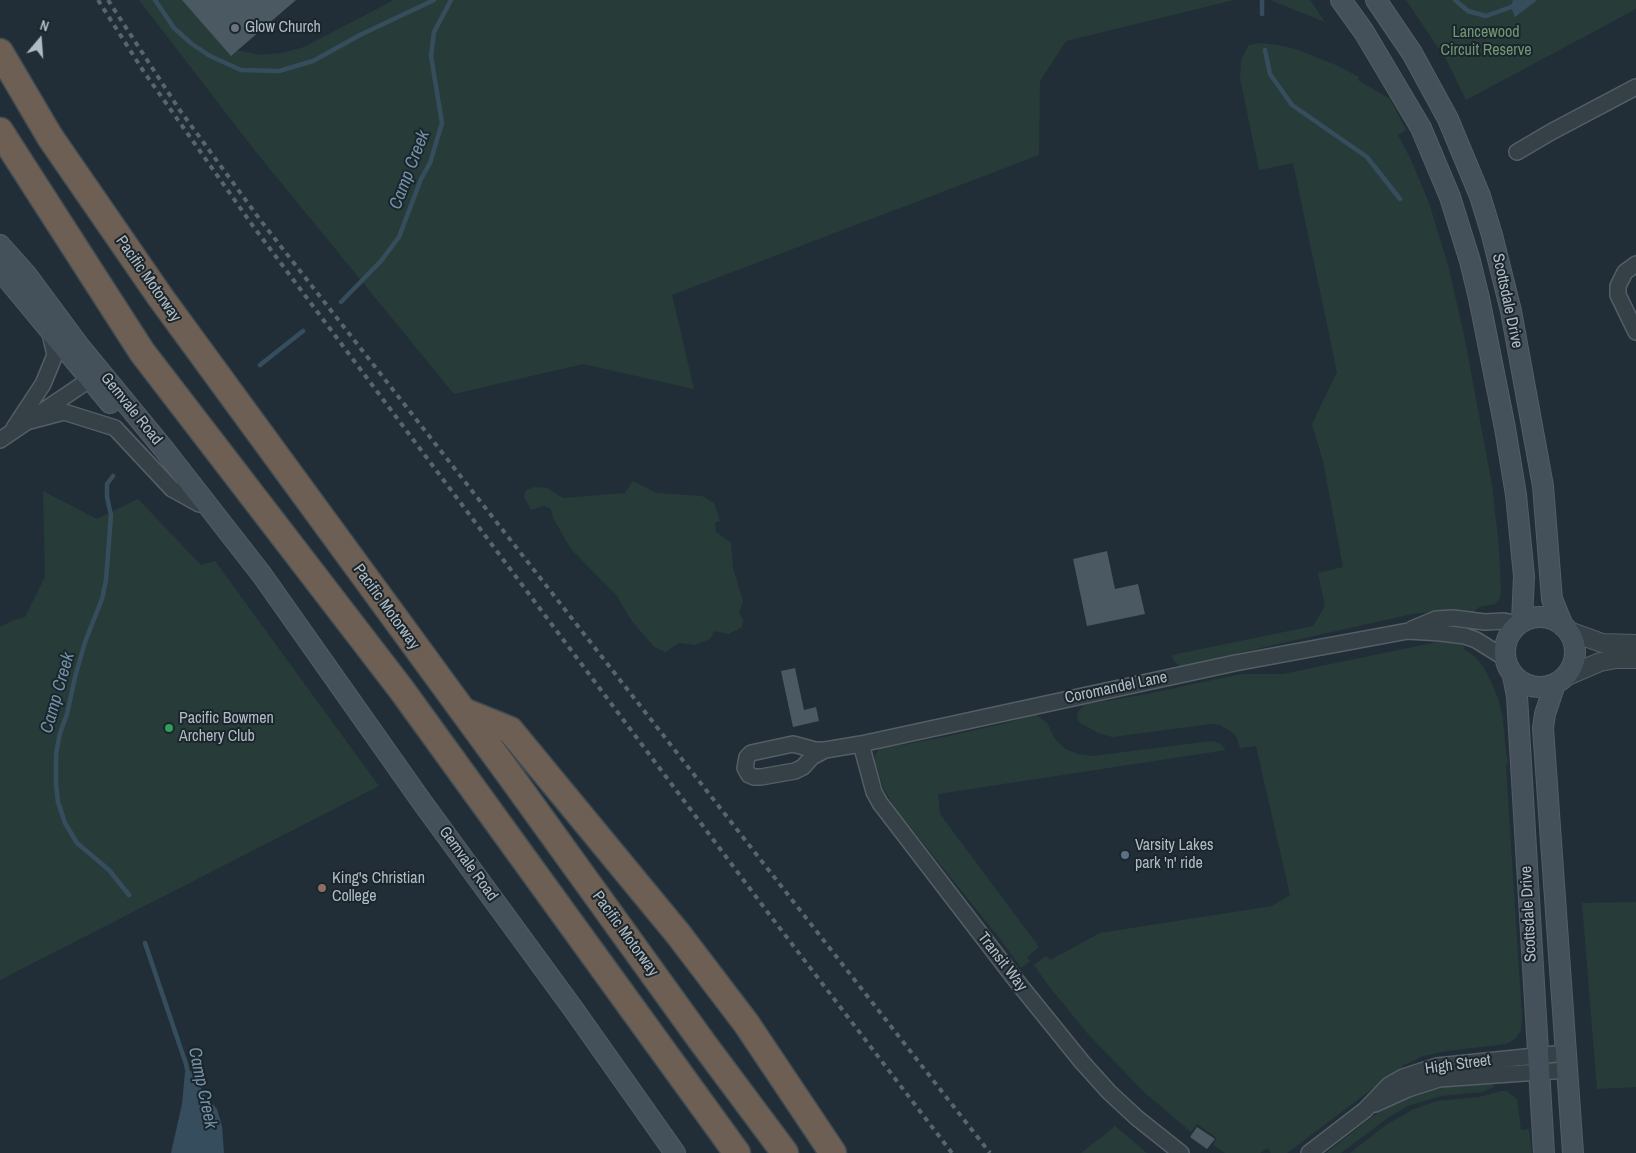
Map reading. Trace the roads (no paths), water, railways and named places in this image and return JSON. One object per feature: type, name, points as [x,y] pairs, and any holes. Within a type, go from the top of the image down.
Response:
[{"type":"highway","name":"Pacific Motorway","points":[[0,52],[50,137],[161,298],[785,1153]]},
{"type":"highway","points":[[0,131],[142,352],[401,689],[737,1153]]},
{"type":"highway","points":[[462,711],[510,730],[679,935],[746,1023],[833,1153]]},
{"type":"main road","name":"Scottsdale Drive","points":[[1340,0],[1374,49],[1421,128],[1450,197],[1470,261],[1496,382],[1516,495],[1524,576],[1520,623]]},
{"type":"main road","name":"Scottsdale Drive","points":[[1376,0],[1412,53],[1448,119],[1480,196],[1492,234],[1509,303],[1543,486],[1552,599],[1564,628]]},
{"type":"main road","name":"Gemvale Road","points":[[0,245],[26,274],[94,375],[200,504],[262,575]]},
{"type":"main road","name":"Gemvale Road","points":[[0,270],[49,329],[163,448],[262,575],[422,802],[675,1153]]},
{"type":"main road","points":[[1541,617],[1552,620],[1570,634],[1574,645],[1575,657],[1572,668],[1560,681],[1544,688],[1533,687],[1522,683],[1509,667],[1505,643],[1510,632],[1520,623],[1541,617]]},
{"type":"main road","name":"Scottsdale Drive","points":[[1509,667],[1517,696],[1544,1153]]},
{"type":"main road","name":"Scottsdale Drive","points":[[1560,681],[1545,714],[1543,728],[1573,1153]]},
{"type":"street","points":[[1517,152],[1636,87]]},
{"type":"street","points":[[1636,264],[1625,272],[1618,286],[1618,295],[1636,332]]},
{"type":"street","points":[[4,437],[43,384],[55,355],[49,329]]},
{"type":"street","points":[[4,437],[94,375]]},
{"type":"street","points":[[30,420],[64,412],[115,428],[172,489],[200,504]]},
{"type":"street","name":"Coromandel Lane","points":[[825,750],[861,744],[1235,663],[1408,631],[1436,619],[1453,618],[1484,622],[1504,621],[1520,623]]},
{"type":"street","points":[[1564,628],[1602,643],[1636,644]]},
{"type":"street","name":"Coromandel Lane","points":[[1408,631],[1465,636],[1476,640],[1509,667]]},
{"type":"street","points":[[1560,681],[1600,662],[1616,659],[1636,659]]},
{"type":"street","name":"Transit Way","points":[[861,744],[874,792],[880,803],[1009,972],[1082,1062],[1109,1092],[1137,1118],[1181,1153]]},
{"type":"street","name":"High Street","points":[[1309,1153],[1365,1110],[1408,1089],[1439,1079],[1566,1061]]},
{"type":"water","points":[[1513,0],[1537,0],[1515,17],[1511,7]]},
{"type":"water","points":[[193,1071],[204,1094],[217,1109],[222,1126],[224,1153],[171,1153],[182,1104],[185,1072]]},
{"type":"waterway","points":[[155,0],[174,28],[192,44],[210,56],[241,70],[279,71],[313,61],[360,35],[434,0]]},
{"type":"waterway","name":"Camp Creek","points":[[341,302],[381,261],[399,237],[421,179],[430,163],[442,123],[431,56],[434,32],[451,0]]},
{"type":"waterway","points":[[1262,0],[1262,14]]},
{"type":"waterway","name":"Camp Creek","points":[[1455,0],[1468,11],[1486,16],[1511,7],[1521,0]]},
{"type":"waterway","points":[[1265,50],[1270,74],[1292,105],[1367,157],[1400,199]]},
{"type":"waterway","name":"Camp Creek","points":[[260,365],[303,331]]},
{"type":"waterway","name":"Camp Creek","points":[[113,476],[107,484],[107,497],[111,515],[106,580],[102,599],[85,642],[67,714],[60,733],[56,754],[56,784],[58,802],[65,823],[77,843],[109,870],[129,895]]},
{"type":"waterway","name":"Camp Creek","points":[[145,943],[189,1078]]},
{"type":"railway","points":[[98,0],[144,72],[253,226],[769,914],[952,1153]]},
{"type":"railway","points":[[108,0],[179,109],[261,221],[990,1153]]},
{"type":"place","name":"Glow Church","points":[[235,28]]},
{"type":"place","name":"Pacific Bowmen Archery Club","points":[[169,728]]},
{"type":"place","name":"Varsity Lakes park 'n' ride","points":[[1125,855]]},
{"type":"place","name":"King's Christian College","points":[[322,888]]},
{"type":"park label","name":"Lancewood Circuit Reserve","points":[[1486,42]]}]
